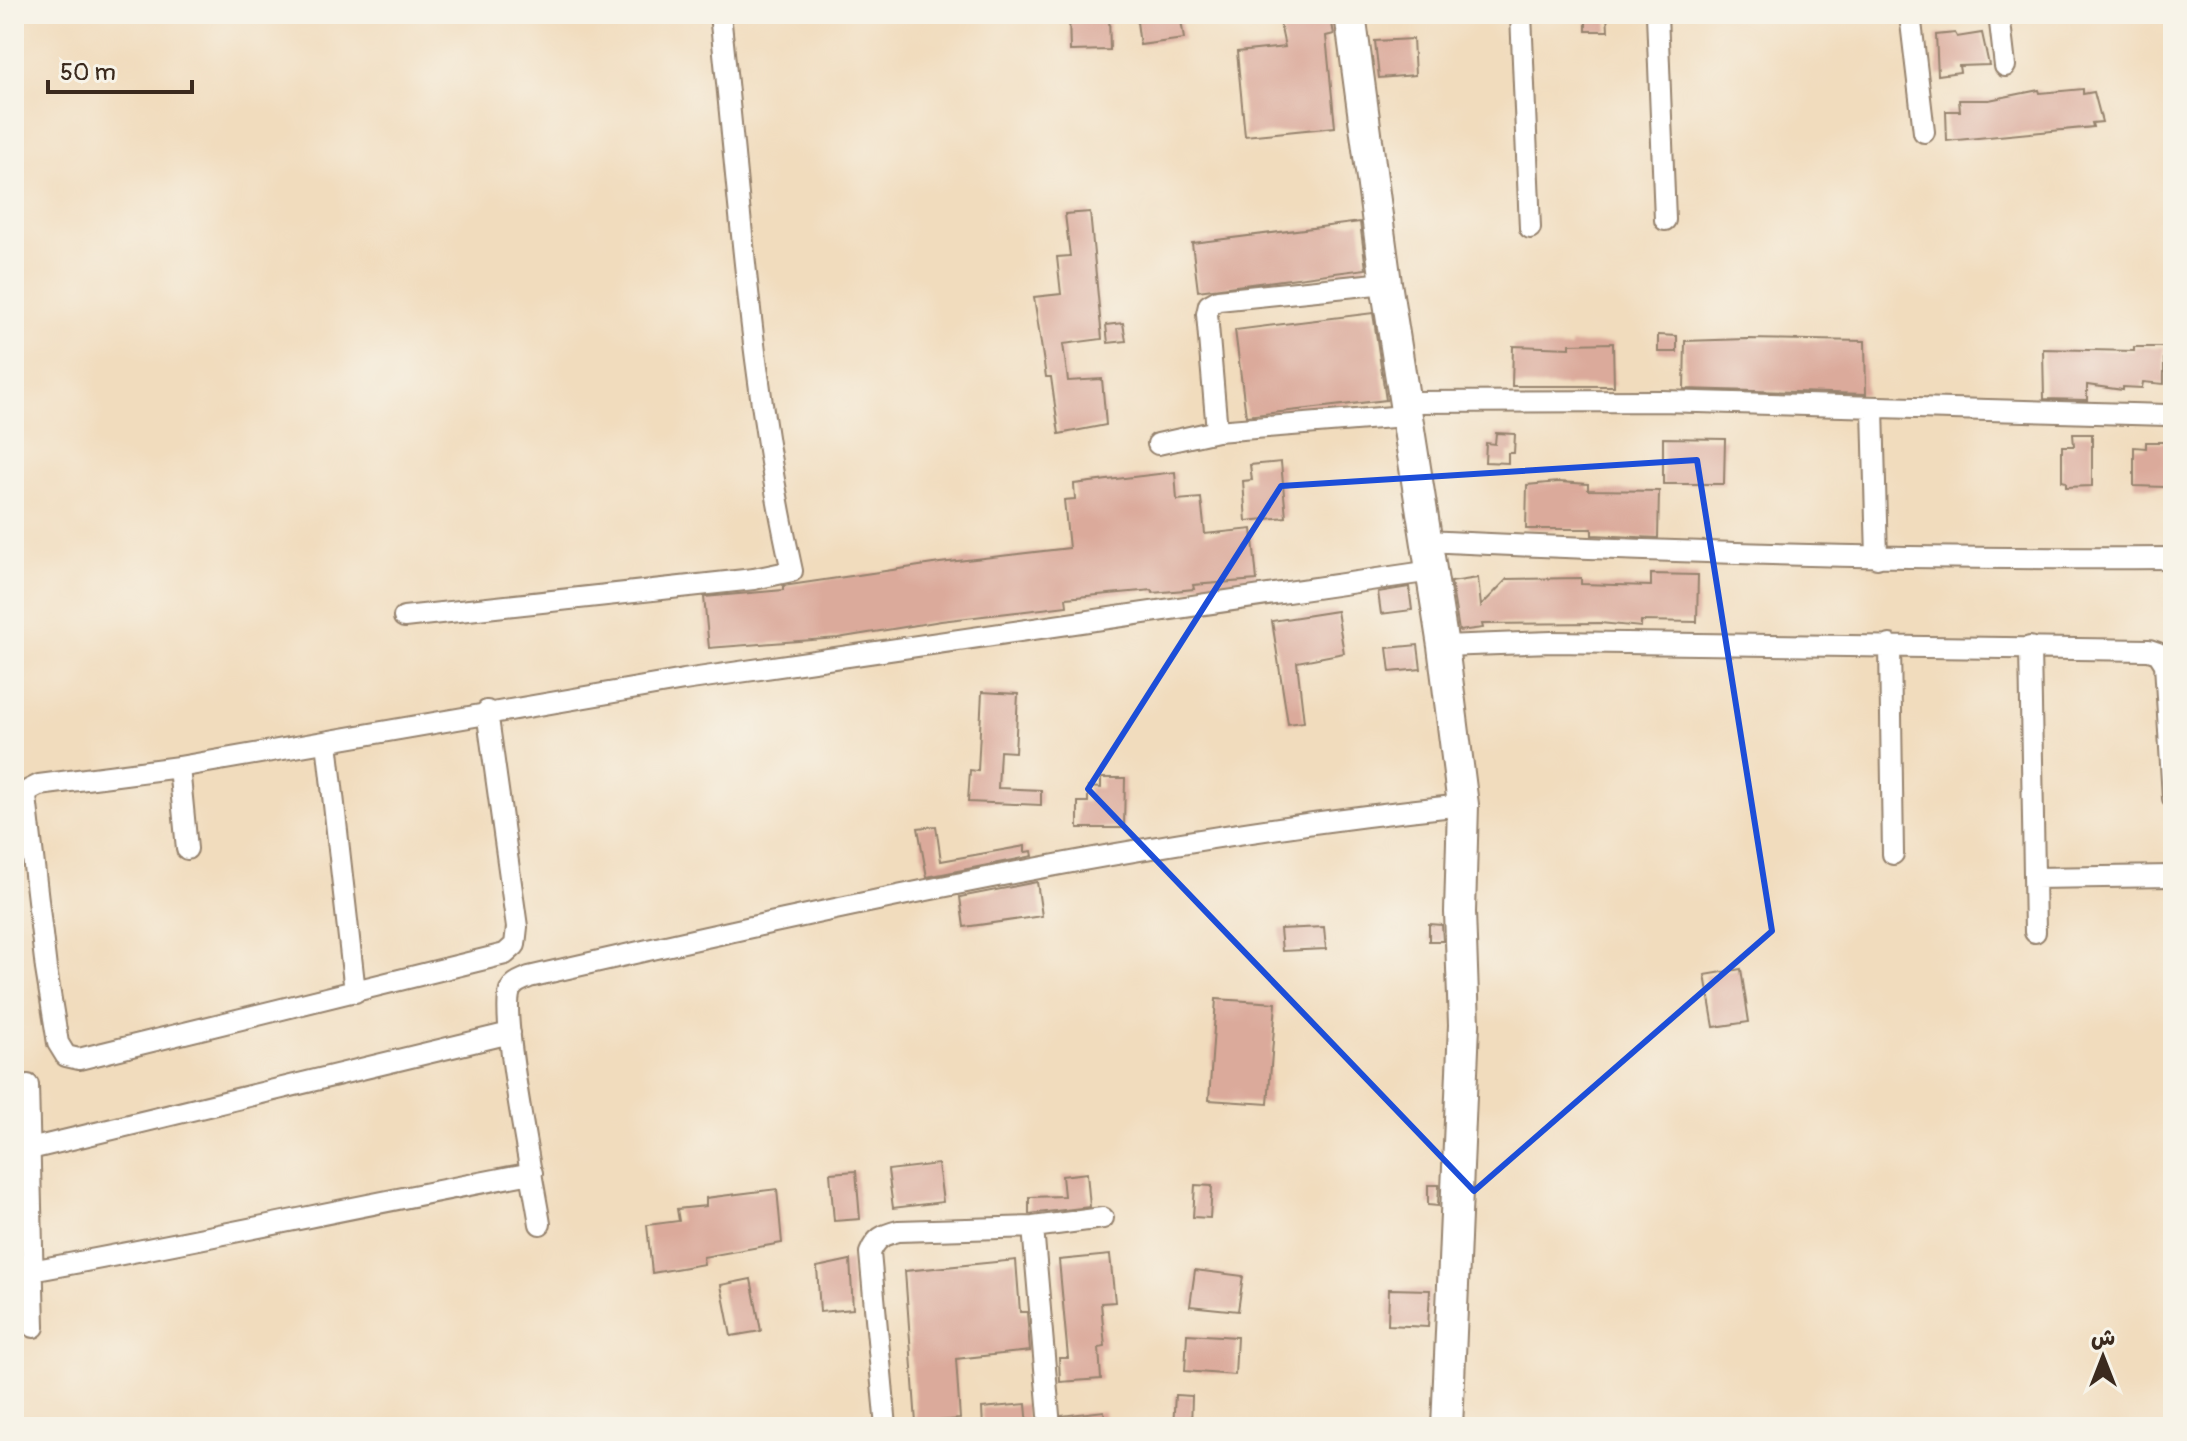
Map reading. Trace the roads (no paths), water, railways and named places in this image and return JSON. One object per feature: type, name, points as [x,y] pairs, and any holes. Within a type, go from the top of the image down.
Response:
[{"type":"main road","points":[[1350,14],[1386,283],[1443,646],[1463,805],[1460,912],[1464,1025],[1447,1427]]},
{"type":"street","points":[[404,617],[754,579],[792,571],[772,479],[762,408],[720,14]]},
{"type":"street","points":[[1521,14],[1530,228]]},
{"type":"street","points":[[1657,14],[1665,220]]},
{"type":"street","points":[[1910,14],[1924,132]]},
{"type":"street","points":[[1999,14],[2005,66]]},
{"type":"street","points":[[1217,431],[1207,314],[1209,305],[1218,300],[1386,283]]},
{"type":"street","points":[[1158,444],[1217,431],[1406,409],[1661,401],[2167,415]]},
{"type":"street","points":[[1873,408],[1877,558]]},
{"type":"street","points":[[1425,541],[1726,555],[2173,558]]},
{"type":"street","points":[[487,711],[517,927],[515,945],[505,954],[79,1059],[66,1056],[58,1043],[46,969],[26,797],[29,790],[39,785],[179,767],[487,711],[808,661],[986,638],[1263,593],[1432,571]]},
{"type":"street","points":[[1443,646],[1495,642],[2149,650],[2162,657],[2173,798]]},
{"type":"street","points":[[1890,645],[1893,854]]},
{"type":"street","points":[[2030,647],[2035,932]]},
{"type":"street","points":[[327,742],[355,992]]},
{"type":"street","points":[[179,767],[187,849]]},
{"type":"street","points":[[540,1224],[510,1033],[508,994],[514,983],[529,977],[892,895],[1199,842],[1463,805]]},
{"type":"street","points":[[2034,878],[2173,876]]},
{"type":"street","points":[[30,1149],[510,1033]]},
{"type":"street","points":[[28,1085],[34,1327]]},
{"type":"street","points":[[31,1271],[191,1243],[350,1207],[532,1173]]},
{"type":"street","points":[[886,1427],[870,1253],[874,1243],[883,1235],[898,1231],[1033,1227],[1103,1218]]},
{"type":"street","points":[[1033,1227],[1050,1427]]}]
